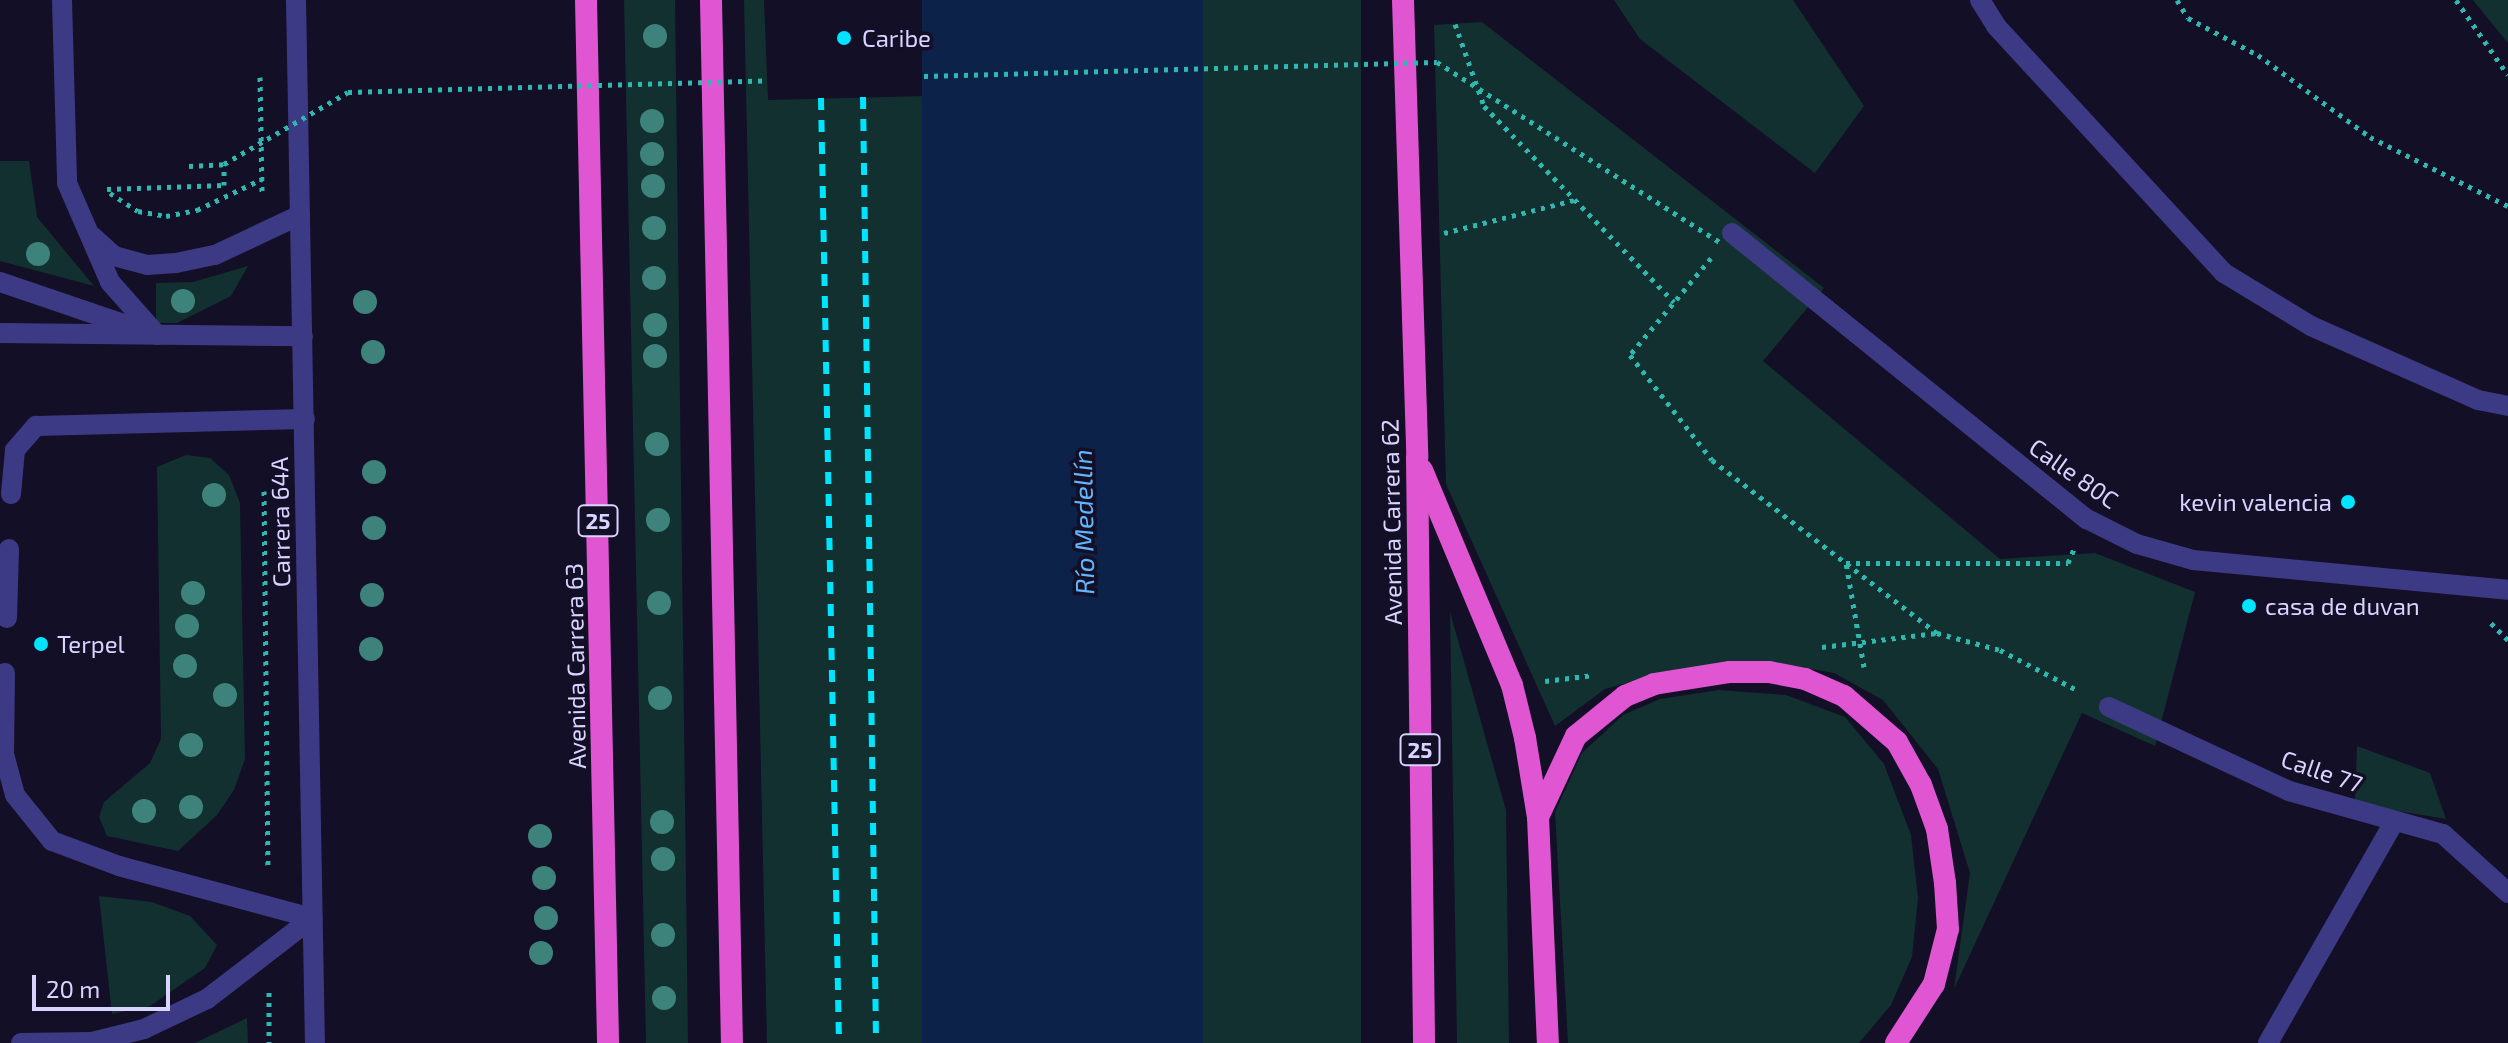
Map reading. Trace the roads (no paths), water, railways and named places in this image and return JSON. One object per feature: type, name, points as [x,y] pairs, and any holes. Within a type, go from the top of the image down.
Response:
[{"type":"highway","name":"Avenida Carrera 63","points":[[586,0],[608,1043]]},
{"type":"highway","points":[[711,0],[732,1043]]},
{"type":"highway","name":"Avenida Carrera 62","points":[[1403,0],[1417,458],[1424,1043]]},
{"type":"highway","points":[[1417,458],[1512,685],[1538,817],[1548,1043]]},
{"type":"highway","points":[[1538,817],[1576,736],[1625,696],[1654,684],[1730,672],[1769,672],[1805,679],[1844,696],[1897,742],[1921,785],[1937,829],[1948,929],[1934,984],[1896,1043]]},
{"type":"street","points":[[62,0],[67,183],[110,282],[157,335]]},
{"type":"street","name":"Carrera 64A","points":[[296,0],[315,1043]]},
{"type":"street","points":[[1980,0],[1996,26],[2224,273],[2311,326],[2478,400],[2508,406]]},
{"type":"street","points":[[86,231],[114,256],[147,265],[215,255],[300,215]]},
{"type":"street","name":"Calle 80C","points":[[1727,238],[2087,519],[2137,544],[2193,560],[2508,590]]},
{"type":"street","points":[[0,282],[157,335]]},
{"type":"street","points":[[0,333],[303,336]]},
{"type":"street","points":[[11,494],[8,450],[36,426],[305,419]]},
{"type":"street","points":[[7,618],[9,549]]},
{"type":"street","points":[[5,673],[2,707],[4,754],[15,795],[52,841],[119,866],[312,918]]},
{"type":"street","name":"Calle 77","points":[[2109,707],[2289,791],[2443,834],[2508,893]]},
{"type":"street","points":[[2268,1043],[2394,822]]},
{"type":"street","points":[[21,1043],[92,1042],[144,1029],[207,999],[268,957],[312,918]]},
{"type":"water","name":"Río Medellín","points":[[922,0],[1203,0],[1203,1043],[922,1043]]},
{"type":"railway","points":[[863,97],[876,1043]]},
{"type":"railway","points":[[821,98],[839,1043]]},
{"type":"place","name":"Caribe","points":[[844,38]]},
{"type":"place","name":"kevin valencia","points":[[2348,502]]},
{"type":"place","name":"casa de duvan","points":[[2249,606]]},
{"type":"place","name":"Terpel","points":[[41,644]]}]
